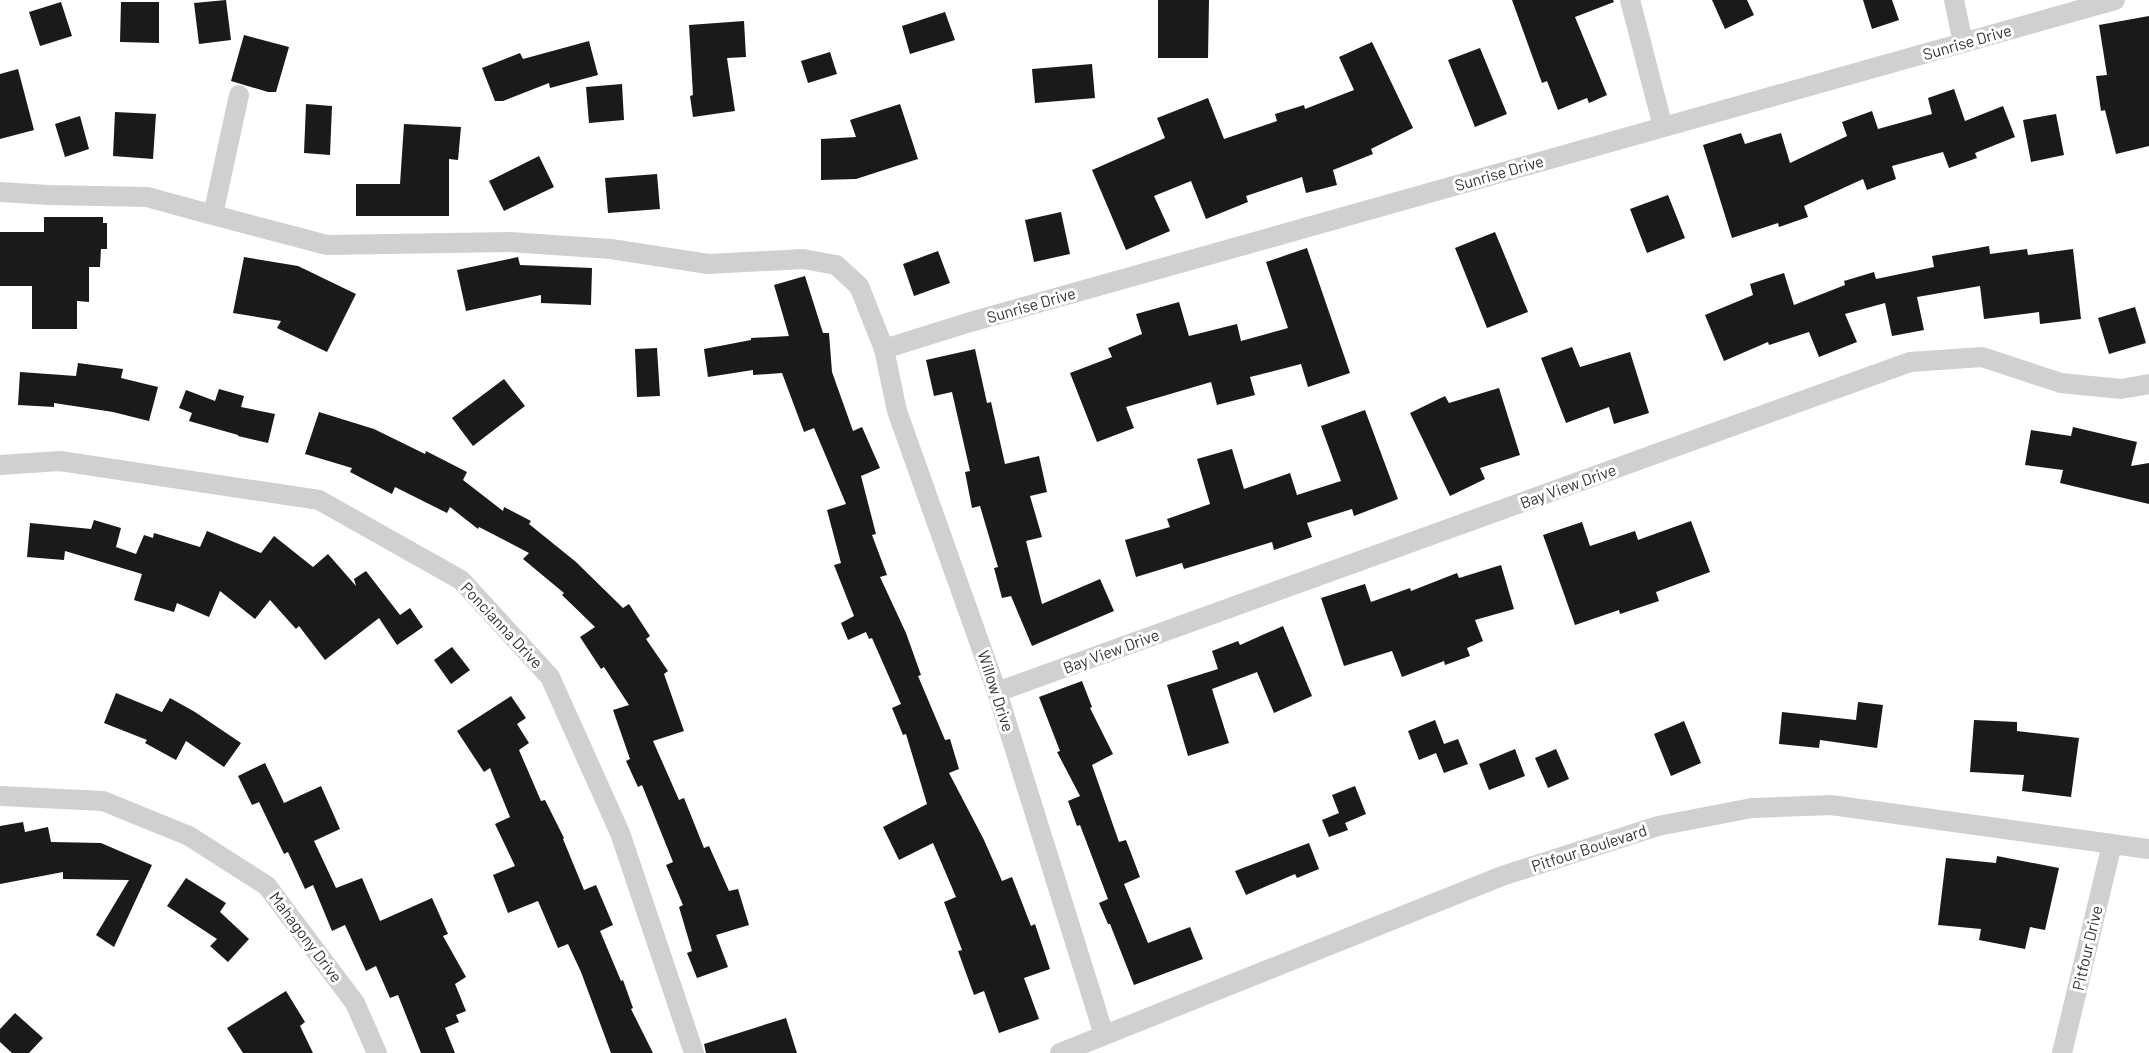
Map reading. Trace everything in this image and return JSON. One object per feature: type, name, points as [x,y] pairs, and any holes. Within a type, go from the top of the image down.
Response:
[{"type":"street","points":[[1630,0],[1663,127]]},
{"type":"street","points":[[1954,0],[1963,43]]},
{"type":"street","name":"Sunrise Drive","points":[[884,349],[979,319],[2115,0]]},
{"type":"street","points":[[213,215],[239,95]]},
{"type":"street","name":"Willow Drive","points":[[0,192],[147,197],[327,245],[510,242],[611,249],[708,264],[803,260],[836,264],[859,286],[884,349],[897,411],[997,692],[1104,1035]]},
{"type":"street","name":"Bay View Drive","points":[[997,692],[1910,362],[1982,357],[2061,383],[2121,389],[2149,384]]},
{"type":"street","name":"Poncianna Drive","points":[[0,465],[60,460],[319,500],[462,580],[550,677],[620,833],[694,1053]]},
{"type":"street","name":"Mahagony Drive","points":[[0,796],[103,801],[189,836],[267,886],[355,1003],[377,1053]]},
{"type":"street","name":"Pitfour Boulevard","points":[[1060,1053],[1502,876],[1658,826],[1752,808],[1831,805],[2149,849]]},
{"type":"street","name":"Pitfour Drive","points":[[2062,1053],[2112,844]]},
{"type":"building","points":[[226,0],[231,40],[199,44],[194,3]]},
{"type":"building","points":[[1158,0],[1209,0],[1208,58],[1158,58]]},
{"type":"building","points":[[1512,0],[1613,0],[1614,2],[1575,17],[1607,95],[1589,103],[1587,98],[1558,110],[1547,81],[1542,83]]},
{"type":"building","points":[[1712,0],[1747,0],[1754,15],[1725,29]]},
{"type":"building","points":[[1863,0],[1892,0],[1899,20],[1872,29]]},
{"type":"building","points":[[61,2],[72,36],[40,46],[29,12]]},
{"type":"building","points":[[121,2],[159,2],[159,43],[120,42]]},
{"type":"building","points":[[945,12],[955,40],[910,54],[902,26]]},
{"type":"building","points":[[2149,16],[2149,146],[2116,154],[2105,110],[2101,111],[2096,76],[2107,75],[2099,25]]},
{"type":"building","points":[[744,21],[746,57],[727,58],[735,111],[693,117],[690,96],[693,95],[689,25]]},
{"type":"building","points":[[244,35],[289,47],[276,92],[268,92],[231,81]]},
{"type":"building","points":[[589,41],[598,75],[550,88],[549,83],[503,101],[495,101],[482,68],[520,53],[523,59]]},
{"type":"building","points":[[1372,42],[1413,128],[1371,149],[1373,154],[1333,170],[1337,185],[1306,193],[1302,177],[1246,196],[1248,202],[1206,219],[1191,181],[1154,196],[1170,231],[1126,250],[1092,170],[1165,138],[1157,118],[1208,98],[1224,139],[1277,121],[1275,114],[1304,105],[1305,109],[1354,90],[1339,57]]},
{"type":"building","points":[[1480,48],[1507,114],[1475,127],[1448,60]]},
{"type":"building","points":[[830,52],[837,74],[808,83],[801,61]]},
{"type":"building","points":[[1092,64],[1095,98],[1035,103],[1032,69]]},
{"type":"building","points":[[18,69],[34,130],[0,139],[0,74]]},
{"type":"building","points":[[622,84],[624,120],[589,123],[586,87]]},
{"type":"building","points":[[1954,89],[1965,121],[2003,106],[2015,137],[1975,153],[1977,158],[1949,168],[1943,152],[1892,166],[1896,179],[1867,190],[1863,179],[1804,206],[1808,217],[1779,227],[1778,223],[1732,238],[1703,145],[1741,133],[1745,144],[1781,133],[1790,163],[1847,136],[1842,122],[1872,111],[1878,129],[1932,114],[1928,98]]},
{"type":"building","points":[[306,104],[332,106],[330,155],[304,153]]},
{"type":"building","points":[[900,104],[918,159],[856,179],[821,180],[821,139],[856,137],[850,120]]},
{"type":"building","points":[[115,112],[156,114],[153,159],[113,156]]},
{"type":"building","points":[[2056,114],[2064,155],[2031,162],[2023,120]]},
{"type":"building","points":[[80,116],[89,149],[65,157],[55,124]]},
{"type":"building","points":[[404,124],[461,127],[458,160],[449,159],[449,216],[356,216],[356,184],[400,184]]},
{"type":"building","points":[[539,156],[554,187],[504,211],[489,181]]},
{"type":"building","points":[[657,174],[660,209],[608,213],[605,178]]},
{"type":"building","points":[[1668,195],[1685,238],[1647,253],[1630,209]]},
{"type":"building","points":[[1061,212],[1070,254],[1034,262],[1025,220]]},
{"type":"building","points":[[44,217],[103,217],[103,223],[107,223],[107,249],[101,249],[100,267],[89,267],[89,302],[77,301],[77,329],[32,329],[32,286],[0,286],[0,232],[44,232]]},
{"type":"building","points":[[1495,232],[1528,312],[1487,328],[1455,248]]},
{"type":"building","points":[[1989,246],[1990,254],[2027,249],[2028,255],[2073,249],[2081,319],[2040,324],[2039,312],[1984,319],[1980,286],[1917,297],[1924,330],[1892,336],[1885,303],[1845,314],[1857,342],[1819,357],[1809,332],[1769,345],[1768,342],[1724,361],[1705,315],[1753,295],[1750,284],[1784,273],[1794,305],[1845,285],[1844,281],[1874,272],[1876,279],[1934,267],[1932,256]]},
{"type":"building","points":[[1307,248],[1350,373],[1308,387],[1301,364],[1250,377],[1255,395],[1217,405],[1211,382],[1126,407],[1134,428],[1097,442],[1070,373],[1112,357],[1108,348],[1142,334],[1136,314],[1179,302],[1189,336],[1237,324],[1241,341],[1288,328],[1266,262]]},
{"type":"building","points":[[938,251],[950,283],[914,296],[903,264]]},
{"type":"building","points":[[244,257],[298,266],[356,294],[327,352],[277,328],[281,321],[233,313]]},
{"type":"building","points":[[518,257],[520,265],[592,268],[591,305],[541,303],[541,295],[466,311],[457,270]]},
{"type":"building","points":[[805,276],[823,333],[829,333],[832,372],[853,431],[862,427],[880,468],[861,476],[876,534],[872,535],[887,575],[880,577],[906,633],[921,675],[918,676],[945,740],[950,739],[959,769],[949,773],[984,840],[1002,881],[1012,877],[1031,926],[1035,924],[1050,969],[1024,978],[1039,1019],[999,1033],[984,991],[974,995],[958,951],[962,950],[944,902],[956,897],[933,843],[899,860],[883,827],[927,804],[906,734],[903,735],[892,708],[901,704],[872,638],[869,639],[866,632],[848,640],[841,623],[854,616],[834,565],[841,563],[827,510],[846,504],[814,428],[804,432],[782,373],[753,375],[753,370],[708,377],[704,349],[751,340],[751,338],[789,336],[774,285]]},
{"type":"building","points":[[2135,307],[2146,343],[2109,354],[2098,318]]},
{"type":"building","points":[[1572,347],[1580,367],[1630,352],[1649,413],[1614,424],[1609,407],[1566,423],[1541,358]]},
{"type":"building","points":[[657,348],[660,396],[637,397],[635,349]]},
{"type":"building","points":[[975,349],[987,403],[991,402],[1005,464],[1039,456],[1047,492],[1030,496],[1042,537],[1026,541],[1042,604],[1100,579],[1114,611],[1032,646],[1011,596],[1002,598],[994,568],[998,567],[980,506],[972,508],[965,472],[970,471],[952,392],[934,396],[926,360]]},
{"type":"building","points":[[78,363],[123,369],[121,378],[158,387],[149,421],[113,412],[54,403],[54,407],[18,405],[20,372],[76,376]]},
{"type":"building","points":[[504,379],[525,406],[473,446],[452,418]]},
{"type":"building","points":[[1499,388],[1520,455],[1480,468],[1485,479],[1450,496],[1410,413],[1445,396],[1449,403]]},
{"type":"building","points":[[219,389],[244,396],[241,407],[275,414],[268,443],[189,421],[192,413],[179,408],[186,390],[215,401]]},
{"type":"building","points":[[1365,410],[1398,499],[1354,516],[1352,509],[1307,523],[1312,537],[1274,550],[1272,542],[1184,569],[1182,563],[1136,577],[1125,540],[1170,527],[1167,519],[1210,504],[1197,459],[1232,449],[1244,489],[1290,473],[1297,495],[1341,481],[1321,426]]},
{"type":"building","points":[[319,412],[374,429],[425,454],[426,451],[467,472],[463,480],[503,511],[504,507],[531,521],[529,524],[576,562],[623,608],[629,604],[650,636],[646,639],[668,671],[664,674],[684,731],[653,741],[679,800],[684,798],[704,848],[709,846],[729,891],[738,889],[749,925],[716,935],[728,967],[697,978],[687,953],[692,951],[679,907],[683,905],[666,865],[673,862],[642,785],[638,787],[626,761],[630,759],[613,710],[629,705],[604,667],[601,669],[580,637],[595,627],[562,595],[564,593],[523,559],[529,553],[479,527],[478,529],[450,507],[447,513],[395,487],[392,494],[350,472],[352,468],[305,454]]},
{"type":"building","points":[[2073,427],[2137,442],[2131,466],[2149,463],[2149,504],[2060,483],[2063,470],[2025,465],[2031,430],[2071,436]]},
{"type":"building","points":[[94,520],[121,528],[116,547],[136,554],[144,535],[153,538],[154,533],[200,547],[207,531],[261,553],[274,536],[313,567],[328,554],[356,586],[354,579],[366,571],[400,615],[410,608],[423,627],[397,645],[379,618],[325,660],[299,626],[296,629],[270,600],[255,619],[220,591],[209,617],[177,603],[174,612],[134,600],[142,574],[65,551],[64,560],[27,557],[30,523],[91,529]]},
{"type":"building","points":[[1691,521],[1710,572],[1656,592],[1659,601],[1620,614],[1619,610],[1575,625],[1543,535],[1582,522],[1590,546],[1635,531],[1638,540]]},
{"type":"building","points":[[1501,565],[1514,609],[1475,620],[1483,641],[1467,648],[1470,656],[1445,665],[1444,661],[1402,677],[1392,651],[1344,666],[1321,598],[1365,584],[1371,602],[1410,588],[1411,591],[1457,573],[1459,578]]},
{"type":"building","points":[[1283,626],[1312,696],[1274,713],[1257,672],[1212,689],[1229,743],[1188,756],[1167,685],[1218,669],[1212,651],[1238,641],[1240,645]]},
{"type":"building","points":[[452,647],[470,670],[451,684],[434,660]]},
{"type":"building","points":[[1082,681],[1092,707],[1090,708],[1113,754],[1092,765],[1119,842],[1126,840],[1140,877],[1124,884],[1148,943],[1190,927],[1203,959],[1134,985],[1110,924],[1099,903],[1108,899],[1080,825],[1077,826],[1068,801],[1080,796],[1057,752],[1060,751],[1039,697]]},
{"type":"building","points":[[116,693],[162,712],[170,698],[241,743],[224,767],[186,741],[176,760],[145,743],[147,740],[104,723]]},
{"type":"building","points":[[511,696],[526,718],[517,724],[529,743],[519,750],[541,801],[545,800],[564,838],[584,890],[596,885],[613,925],[600,931],[621,981],[623,980],[633,1008],[631,1009],[653,1053],[611,1053],[581,972],[568,944],[558,948],[538,901],[508,913],[493,875],[515,866],[495,824],[510,817],[490,768],[484,772],[457,731]]},
{"type":"building","points":[[1858,702],[1883,705],[1877,748],[1820,740],[1819,748],[1779,744],[1782,712],[1856,720]]},
{"type":"building","points":[[1435,720],[1444,744],[1458,739],[1468,764],[1444,773],[1436,753],[1419,760],[1408,731]]},
{"type":"building","points":[[1974,720],[2017,722],[2017,731],[2079,738],[2071,797],[2022,791],[2024,775],[1970,772]]},
{"type":"building","points":[[1684,721],[1701,763],[1671,776],[1654,734]]},
{"type":"building","points":[[1515,749],[1525,776],[1489,790],[1479,764]]},
{"type":"building","points":[[1556,749],[1569,779],[1548,788],[1535,758]]},
{"type":"building","points":[[265,763],[284,803],[321,786],[340,829],[314,841],[336,888],[362,878],[380,921],[432,898],[448,934],[443,936],[466,977],[455,984],[466,1011],[456,1015],[459,1022],[445,1028],[455,1053],[421,1053],[398,995],[390,998],[376,966],[366,971],[345,925],[332,931],[313,885],[305,889],[288,852],[284,854],[259,802],[252,805],[238,776]]},
{"type":"building","points":[[1355,786],[1366,814],[1345,823],[1348,830],[1329,837],[1322,820],[1339,813],[1332,795]]},
{"type":"building","points":[[23,822],[25,832],[48,827],[51,842],[101,843],[152,865],[114,947],[96,935],[129,880],[63,879],[63,872],[0,884],[0,826]]},
{"type":"building","points":[[1309,843],[1319,869],[1297,878],[1295,874],[1246,895],[1235,871]]},
{"type":"building","points":[[1997,856],[2059,868],[2045,930],[2030,927],[2025,949],[1979,940],[1981,929],[1938,925],[1946,858],[1996,863]]},
{"type":"building","points":[[186,878],[226,903],[220,912],[249,939],[228,962],[210,946],[217,939],[167,906]]},
{"type":"building","points":[[286,991],[305,1022],[300,1026],[313,1053],[243,1053],[227,1028]]},
{"type":"building","points":[[15,1013],[43,1038],[29,1053],[12,1053],[0,1042],[0,1029]]},
{"type":"building","points":[[786,1018],[797,1053],[706,1053],[704,1044]]}]
